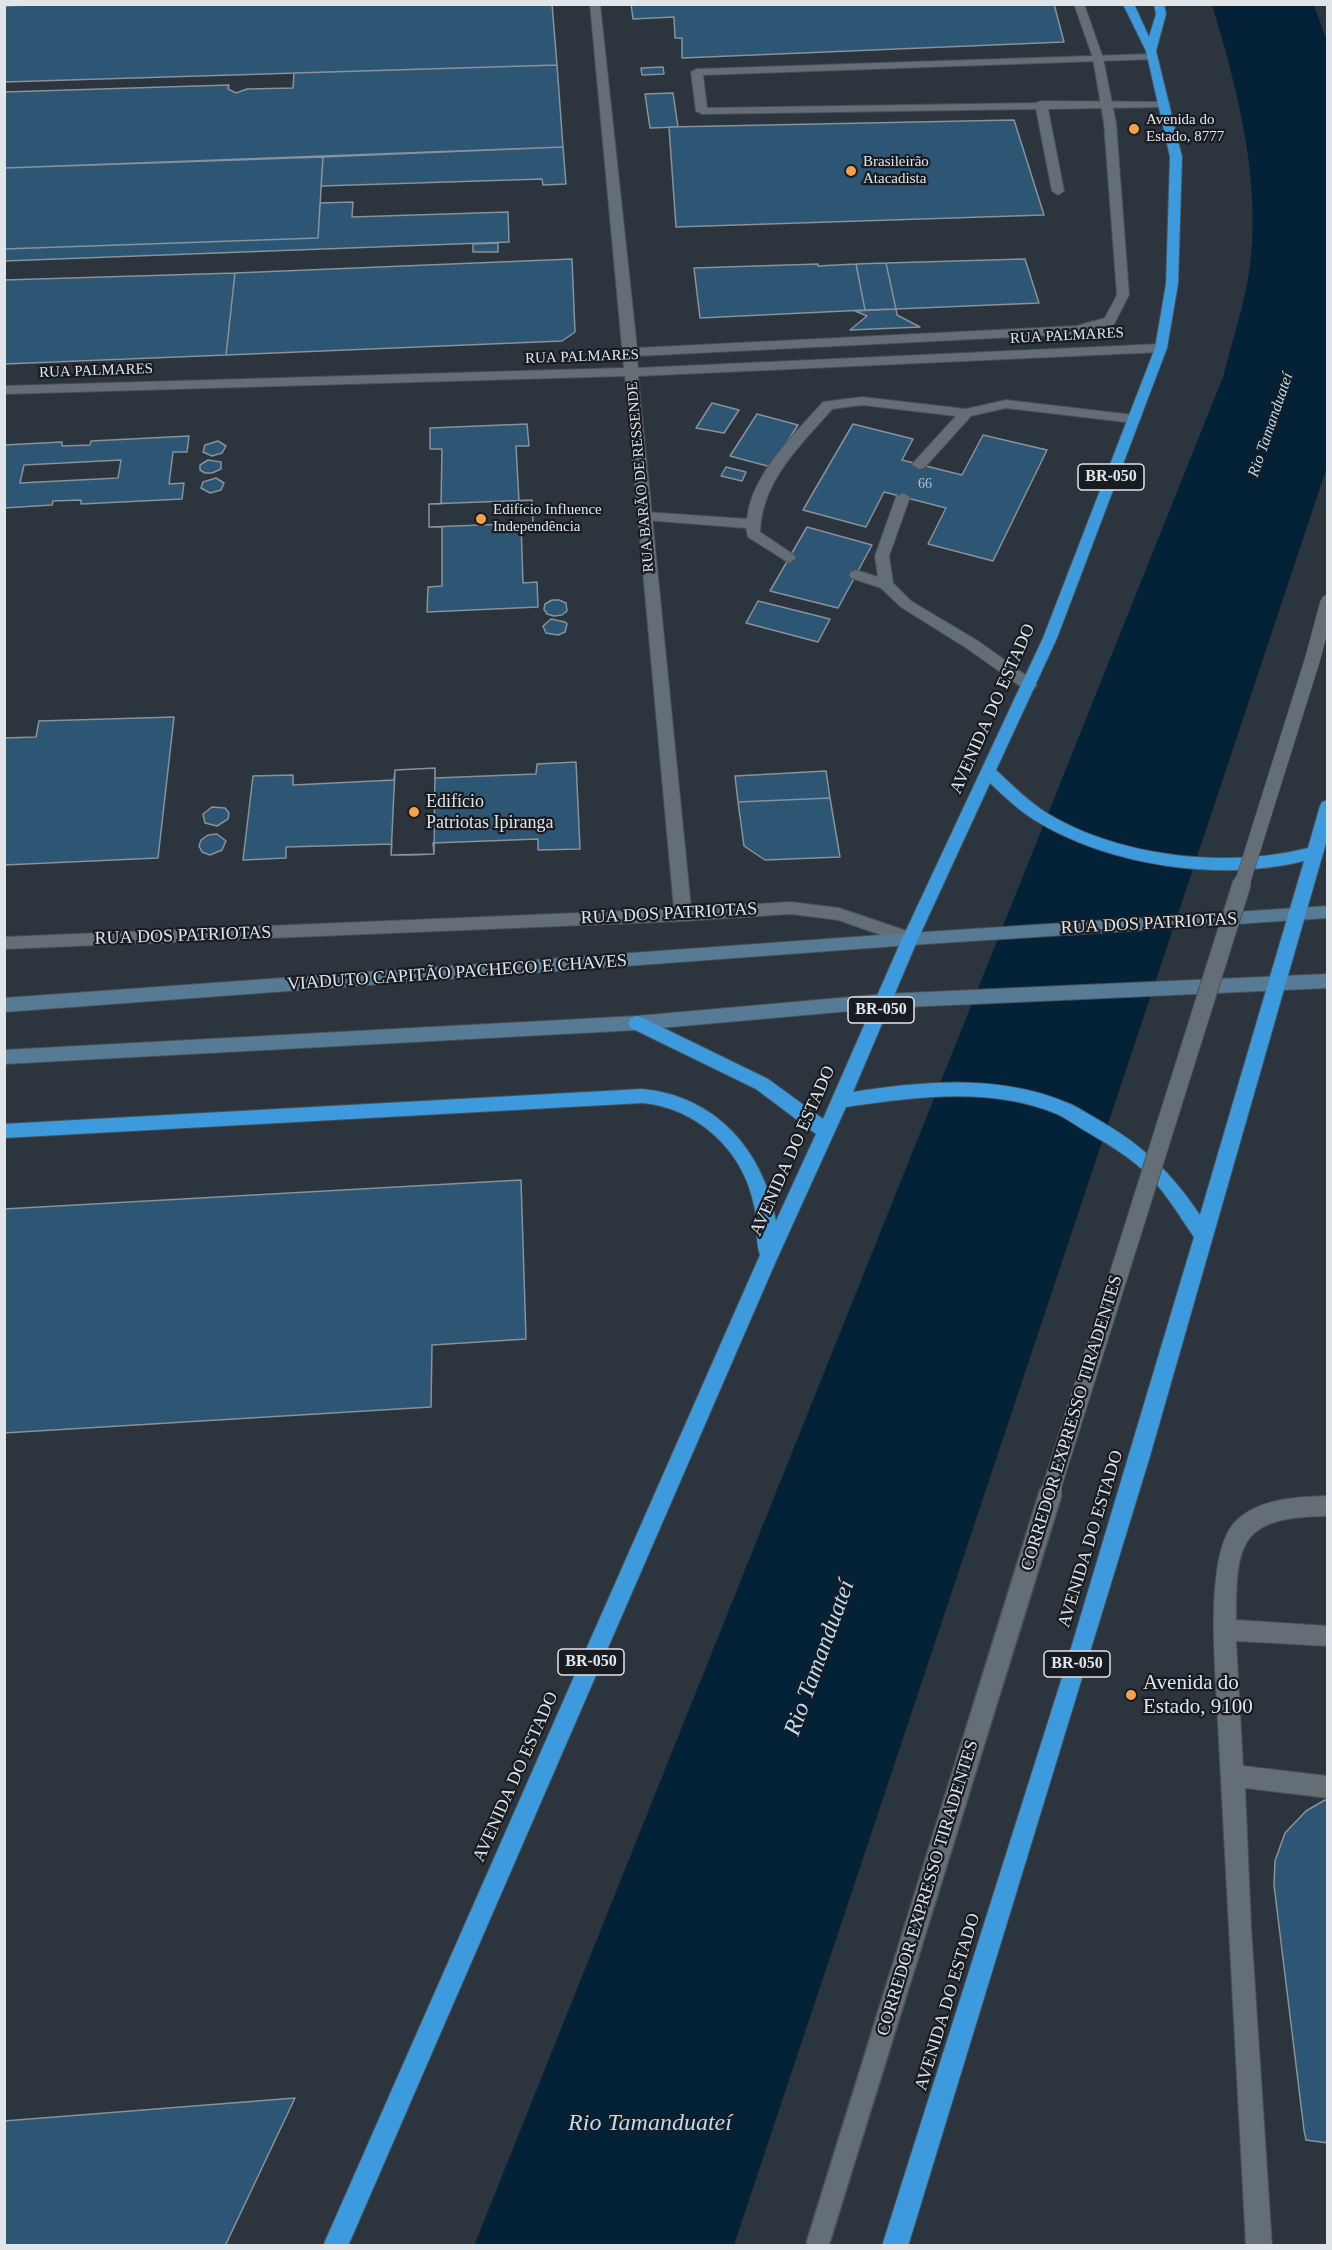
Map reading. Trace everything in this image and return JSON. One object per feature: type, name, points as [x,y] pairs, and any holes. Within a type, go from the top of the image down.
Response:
[{"type":"highway","name":"AVENIDA DO ESTADO","points":[[335,2246],[767,1261],[841,1101],[910,939],[1050,638],[1161,348],[1172,284],[1176,157],[1152,54],[1128,4]]},
{"type":"highway","name":"AVENIDA DO ESTADO","points":[[1152,54],[1161,14],[1159,4]]},
{"type":"highway","points":[[989,772],[1025,806],[1048,821],[1103,843],[1131,850],[1162,857],[1226,865],[1268,863],[1314,852]]},
{"type":"highway","name":"AVENIDA DO ESTADO","points":[[895,2246],[1077,1665],[1328,806]]},
{"type":"highway","points":[[637,1023],[762,1084],[826,1132]]},
{"type":"highway","points":[[841,1101],[894,1092],[958,1089],[1013,1095],[1061,1108],[1109,1135],[1150,1167],[1174,1192],[1203,1235]]},
{"type":"highway","points":[[4,1131],[642,1096],[669,1100],[718,1125],[734,1142],[752,1169],[763,1198],[769,1230],[767,1261]]},
{"type":"main road","name":"RUA DOS PATRIOTAS","points":[[910,939],[1295,916],[1328,912]]},
{"type":"main road","name":"VIADUTO CAPITÃO PACHECO E CHAVES","points":[[4,1005],[910,939]]},
{"type":"main road","points":[[4,1057],[637,1023],[884,1001],[1328,981]]},
{"type":"street","name":"RUA BARÃO DE RESSENDE","points":[[595,4],[631,352],[631,372],[683,915]]},
{"type":"street","points":[[631,352],[729,349],[1076,330],[1110,321],[1123,295],[1107,104],[1098,58],[1079,4]]},
{"type":"street","points":[[1152,54],[1098,58],[697,72],[702,111],[1041,104],[1164,104]]},
{"type":"street","points":[[1041,104],[1058,191]]},
{"type":"street","name":"RUA PALMARES","points":[[4,390],[631,372],[1161,348]]},
{"type":"street","points":[[789,558],[753,534],[752,524],[764,483],[828,405],[862,401],[966,413],[1006,404],[1134,419]]},
{"type":"street","points":[[919,465],[966,413]]},
{"type":"street","points":[[886,585],[882,556],[903,497]]},
{"type":"street","points":[[645,516],[752,524]]},
{"type":"street","points":[[856,575],[886,585],[906,604],[973,645],[1029,685]]},
{"type":"street","name":"CORREDOR EXPRESSO TIRADENTES","points":[[818,2246],[1100,1333],[1312,661],[1328,602]]},
{"type":"street","name":"RUA DOS PATRIOTAS","points":[[4,943],[683,915],[791,908],[839,914],[910,939]]},
{"type":"street","points":[[1260,2246],[1228,1720],[1226,1584],[1233,1547],[1240,1530],[1256,1519],[1297,1506],[1328,1506]]},
{"type":"street","points":[[1225,1630],[1328,1636]]},
{"type":"street","points":[[1233,1776],[1328,1787]]},
{"type":"water","name":"Rio Tamanduateí","points":[[1212,5],[1314,5],[1328,44],[1327,467],[734,2245],[474,2246],[1223,377],[1248,280],[1253,233],[1249,167],[1244,134],[1230,68]]},
{"type":"building","points":[[51,4],[552,4],[557,65],[4,82],[4,6]]},
{"type":"building","points":[[631,4],[1054,4],[1064,42],[682,58],[682,38],[675,38],[674,17],[633,19]]},
{"type":"building","points":[[557,65],[563,147],[4,168],[4,92],[229,85],[228,89],[236,93],[247,89],[293,88],[294,73]]},
{"type":"building","points":[[663,67],[664,74],[642,75],[641,68]]},
{"type":"building","points":[[673,93],[678,127],[650,128],[645,94]]},
{"type":"building","name":"Brasileirão Atacadista","points":[[1014,120],[1044,215],[676,227],[669,127]]},
{"type":"building","points":[[563,147],[566,184],[543,185],[542,179],[321,186],[323,157]]},
{"type":"building","points":[[323,157],[318,238],[4,249],[4,168]]},
{"type":"building","points":[[353,202],[352,217],[508,212],[509,242],[4,261],[4,249],[318,238],[320,203]]},
{"type":"building","points":[[498,243],[498,252],[473,252],[473,244]]},
{"type":"building","points":[[572,259],[575,332],[562,341],[226,355],[235,273]]},
{"type":"building","points":[[1025,259],[1039,303],[896,309],[886,263]]},
{"type":"building","points":[[886,263],[896,309],[865,310],[856,264]]},
{"type":"building","points":[[818,264],[818,266],[856,264],[865,310],[700,318],[694,268]]},
{"type":"building","points":[[235,273],[226,355],[4,364],[4,280]]},
{"type":"building","points":[[896,309],[897,315],[920,327],[850,330],[867,316],[855,311]]},
{"type":"building","points":[[712,403],[739,410],[724,433],[696,428]]},
{"type":"building","points":[[757,414],[798,425],[771,467],[730,456]]},
{"type":"building","name":"Edifício Influence Independência","points":[[527,424],[529,446],[516,446],[519,501],[532,500],[533,523],[521,524],[523,583],[537,582],[538,607],[427,612],[428,587],[442,586],[442,527],[429,527],[429,504],[441,504],[442,449],[430,449],[430,428]]},
{"type":"building","points":[[853,424],[913,439],[902,460],[962,475],[983,435],[1047,450],[993,561],[928,544],[946,508],[884,492],[866,527],[803,510]]},
{"type":"building","points":[[189,436],[187,452],[173,452],[169,484],[184,483],[182,499],[81,504],[81,500],[53,501],[52,505],[4,508],[4,445],[62,442],[62,446],[90,445],[91,441]]},
{"type":"building","points":[[218,441],[226,446],[222,453],[212,456],[203,452],[205,445]]},
{"type":"building","points":[[121,460],[118,478],[20,483],[24,465]]},
{"type":"building","points":[[208,460],[221,462],[221,469],[212,473],[200,470],[200,465]]},
{"type":"building","points":[[726,467],[746,472],[742,481],[721,476]]},
{"type":"building","points":[[216,478],[224,483],[221,490],[210,493],[201,488],[203,482]]},
{"type":"building","points":[[532,500],[533,523],[429,527],[429,504]]},
{"type":"building","points":[[807,527],[872,545],[838,608],[770,591]]},
{"type":"building","points":[[552,600],[566,603],[567,611],[562,615],[547,614],[544,609],[545,604]]},
{"type":"building","points":[[758,601],[830,619],[818,642],[746,623]]},
{"type":"building","points":[[551,619],[565,622],[567,624],[565,632],[558,635],[546,633],[543,626]]},
{"type":"building","points":[[174,717],[158,858],[4,865],[4,738],[36,737],[39,721]]},
{"type":"building","name":"Edifício Patriotas Ipiranga","points":[[576,762],[580,849],[538,850],[538,839],[433,843],[434,854],[412,855],[391,855],[392,844],[286,847],[286,858],[243,860],[253,776],[293,775],[293,785],[394,780],[395,770],[435,768],[435,778],[536,774],[537,764]]},
{"type":"building","points":[[435,768],[434,854],[391,855],[395,770]]},
{"type":"building","points":[[826,771],[830,798],[738,802],[735,776]]},
{"type":"building","points":[[830,798],[840,857],[765,860],[744,846],[738,802]]},
{"type":"building","points":[[212,807],[225,808],[229,813],[228,819],[217,826],[205,823],[203,814]]},
{"type":"building","points":[[217,834],[226,841],[222,850],[210,855],[202,852],[199,846],[201,840],[208,835]]},
{"type":"building","points":[[521,1180],[526,1339],[432,1345],[431,1407],[4,1433],[4,1209]]},
{"type":"building","points":[[1328,1800],[1328,2143],[1306,2140],[1274,1885],[1275,1861],[1285,1833],[1306,1811]]},
{"type":"building","points":[[295,2098],[225,2246],[4,2246],[4,2121]]},
{"type":"place","name":"Avenida do Estado, 8777","points":[[1134,129]]},
{"type":"place","name":"Brasileirão Atacadista","points":[[851,171]]},
{"type":"place","name":"Edifício Influence Independência","points":[[481,519]]},
{"type":"place","name":"Edifício Patriotas Ipiranga","points":[[414,812]]},
{"type":"place","name":"Avenida do Estado, 9100","points":[[1131,1695]]}]
